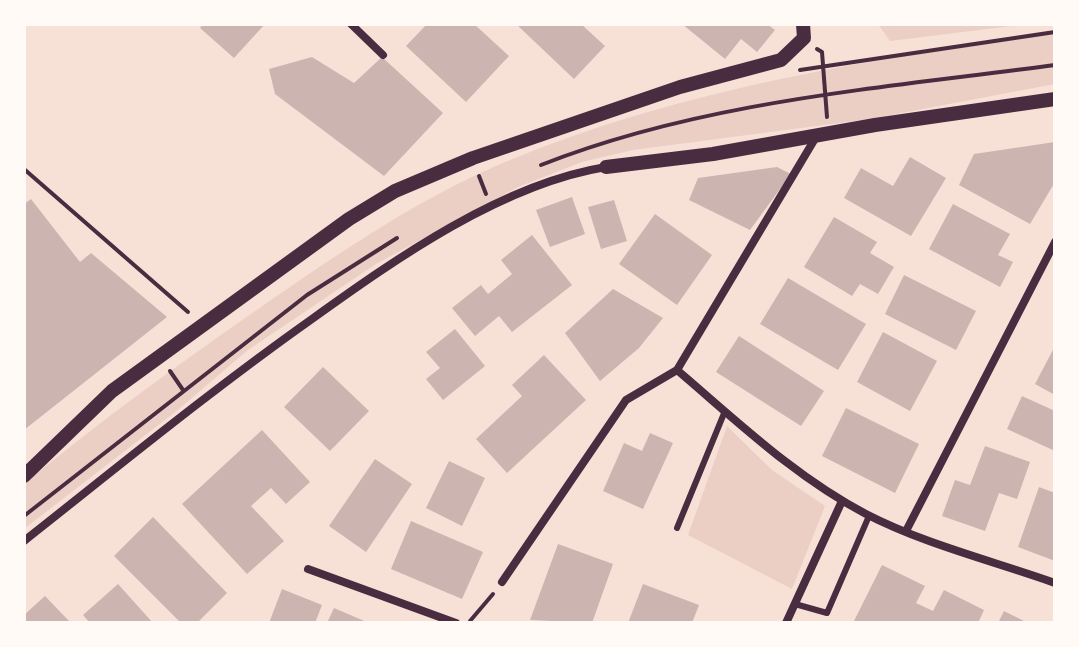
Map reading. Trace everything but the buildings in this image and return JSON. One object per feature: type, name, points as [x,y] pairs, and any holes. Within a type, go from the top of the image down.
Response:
[{"type":"street","points":[[351,24],[383,55]]},
{"type":"street","points":[[24,476],[112,391],[349,219],[395,191],[473,158],[680,87],[768,65],[790,55],[804,31]]},
{"type":"street","points":[[24,541],[269,350],[351,291],[419,246],[491,208],[566,178],[606,167],[713,154],[1055,99]]},
{"type":"street","points":[[502,582],[626,400],[677,370],[823,134]]},
{"type":"street","points":[[906,531],[1055,242]]},
{"type":"street","points":[[677,370],[803,476],[842,501],[906,531],[1055,583]]},
{"type":"street","points":[[786,623],[842,501]]},
{"type":"street","points":[[308,569],[456,623]]},
{"type":"lane","points":[[677,528],[725,411]]},
{"type":"lane","points":[[795,604],[827,613],[869,516]]},
{"type":"path","points":[[804,31],[822,52],[825,95],[823,134]]},
{"type":"path","points":[[539,166],[658,127],[825,95],[1055,65]]},
{"type":"path","points":[[473,158],[491,208]]},
{"type":"path","points":[[24,169],[203,326]]},
{"type":"path","points":[[475,195],[485,191]]},
{"type":"path","points":[[24,516],[307,295],[410,230]]},
{"type":"path","points":[[159,356],[185,392]]},
{"type":"path","points":[[468,623],[502,582]]},
{"type":"shaded area","points":[[878,24],[1028,24],[890,41]]},
{"type":"shaded area","points":[[1055,32],[1055,84],[870,119],[633,150],[582,162],[518,187],[376,264],[248,350],[179,409],[24,529],[24,484],[82,438],[200,349],[320,266],[413,208],[477,174],[576,135],[710,95],[847,66]]},
{"type":"shaded area","points":[[727,426],[772,470],[825,506],[792,589],[688,535]]}]
